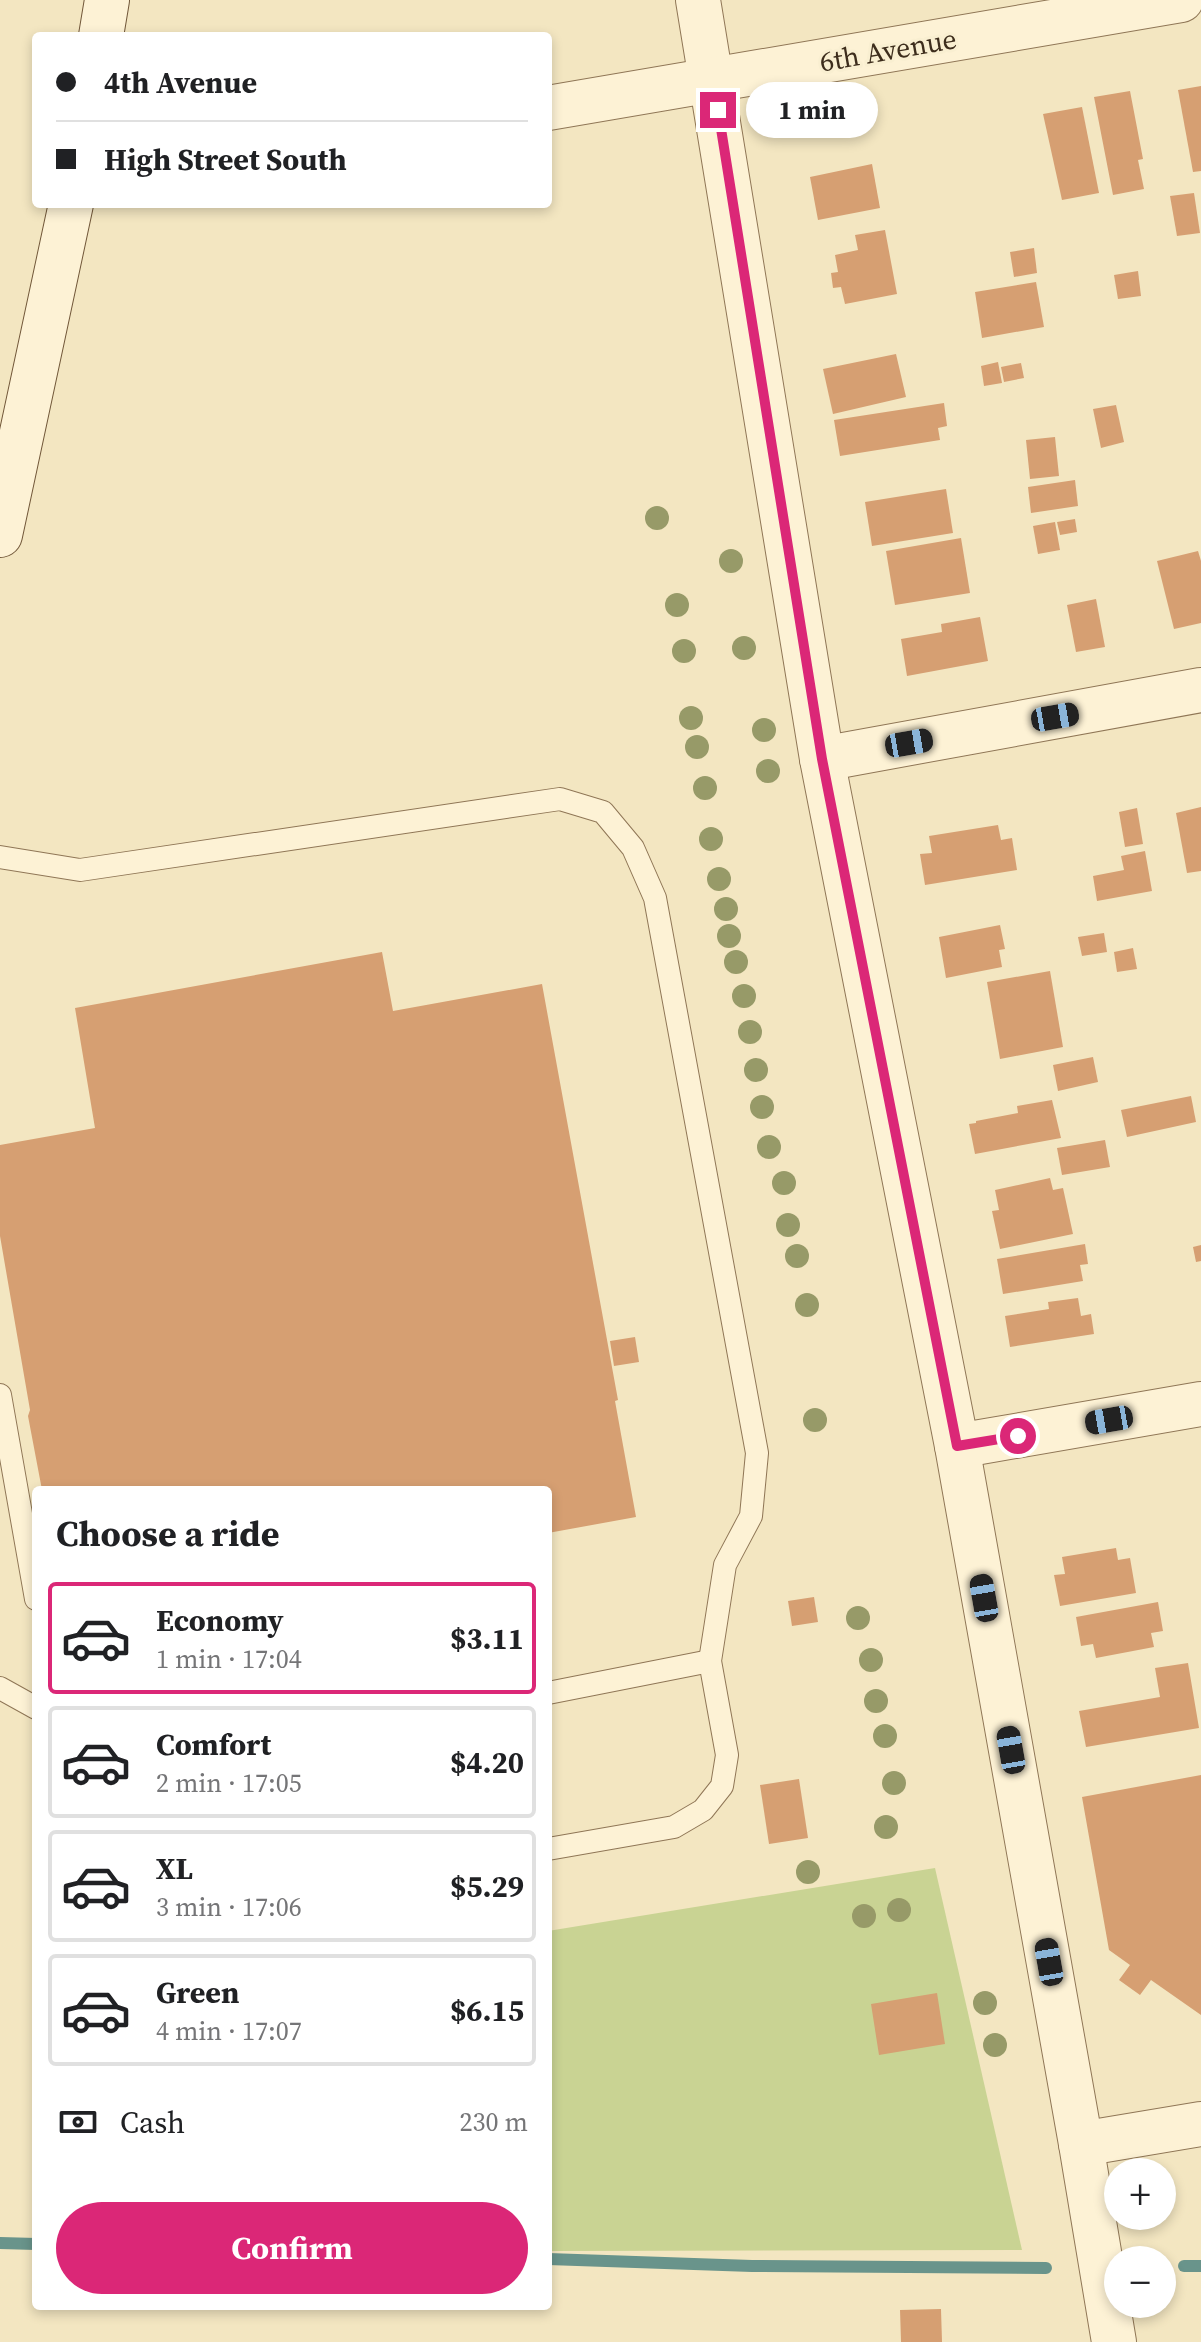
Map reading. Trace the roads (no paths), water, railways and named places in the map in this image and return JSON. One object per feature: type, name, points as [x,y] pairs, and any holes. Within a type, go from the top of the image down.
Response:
[{"type":"street","points":[[102,32],[107,0]]},
{"type":"street","points":[[698,0],[822,759],[957,1446],[1114,2342]]},
{"type":"street","name":"6th Avenue","points":[[552,107],[1181,0]]},
{"type":"street","points":[[0,535],[70,208]]},
{"type":"street","points":[[822,759],[1201,690]]},
{"type":"street","points":[[957,1446],[1201,1404]]},
{"type":"street","points":[[1081,2144],[1201,2124]]},
{"type":"lane","points":[[0,857],[80,870],[560,799],[603,812],[633,848],[655,898],[757,1453],[751,1516],[725,1565],[710,1661],[727,1755],[722,1786],[703,1810],[674,1827],[552,1848]]},
{"type":"lane","points":[[0,1395],[32,1576]]},
{"type":"lane","points":[[552,1692],[710,1661]]},
{"type":"lane","points":[[0,1688],[32,1706]]},
{"type":"waterway","points":[[0,2243],[32,2244]]},
{"type":"waterway","points":[[552,2259],[752,2266],[1046,2268]]},
{"type":"waterway","points":[[1184,2266],[1201,2266]]}]
